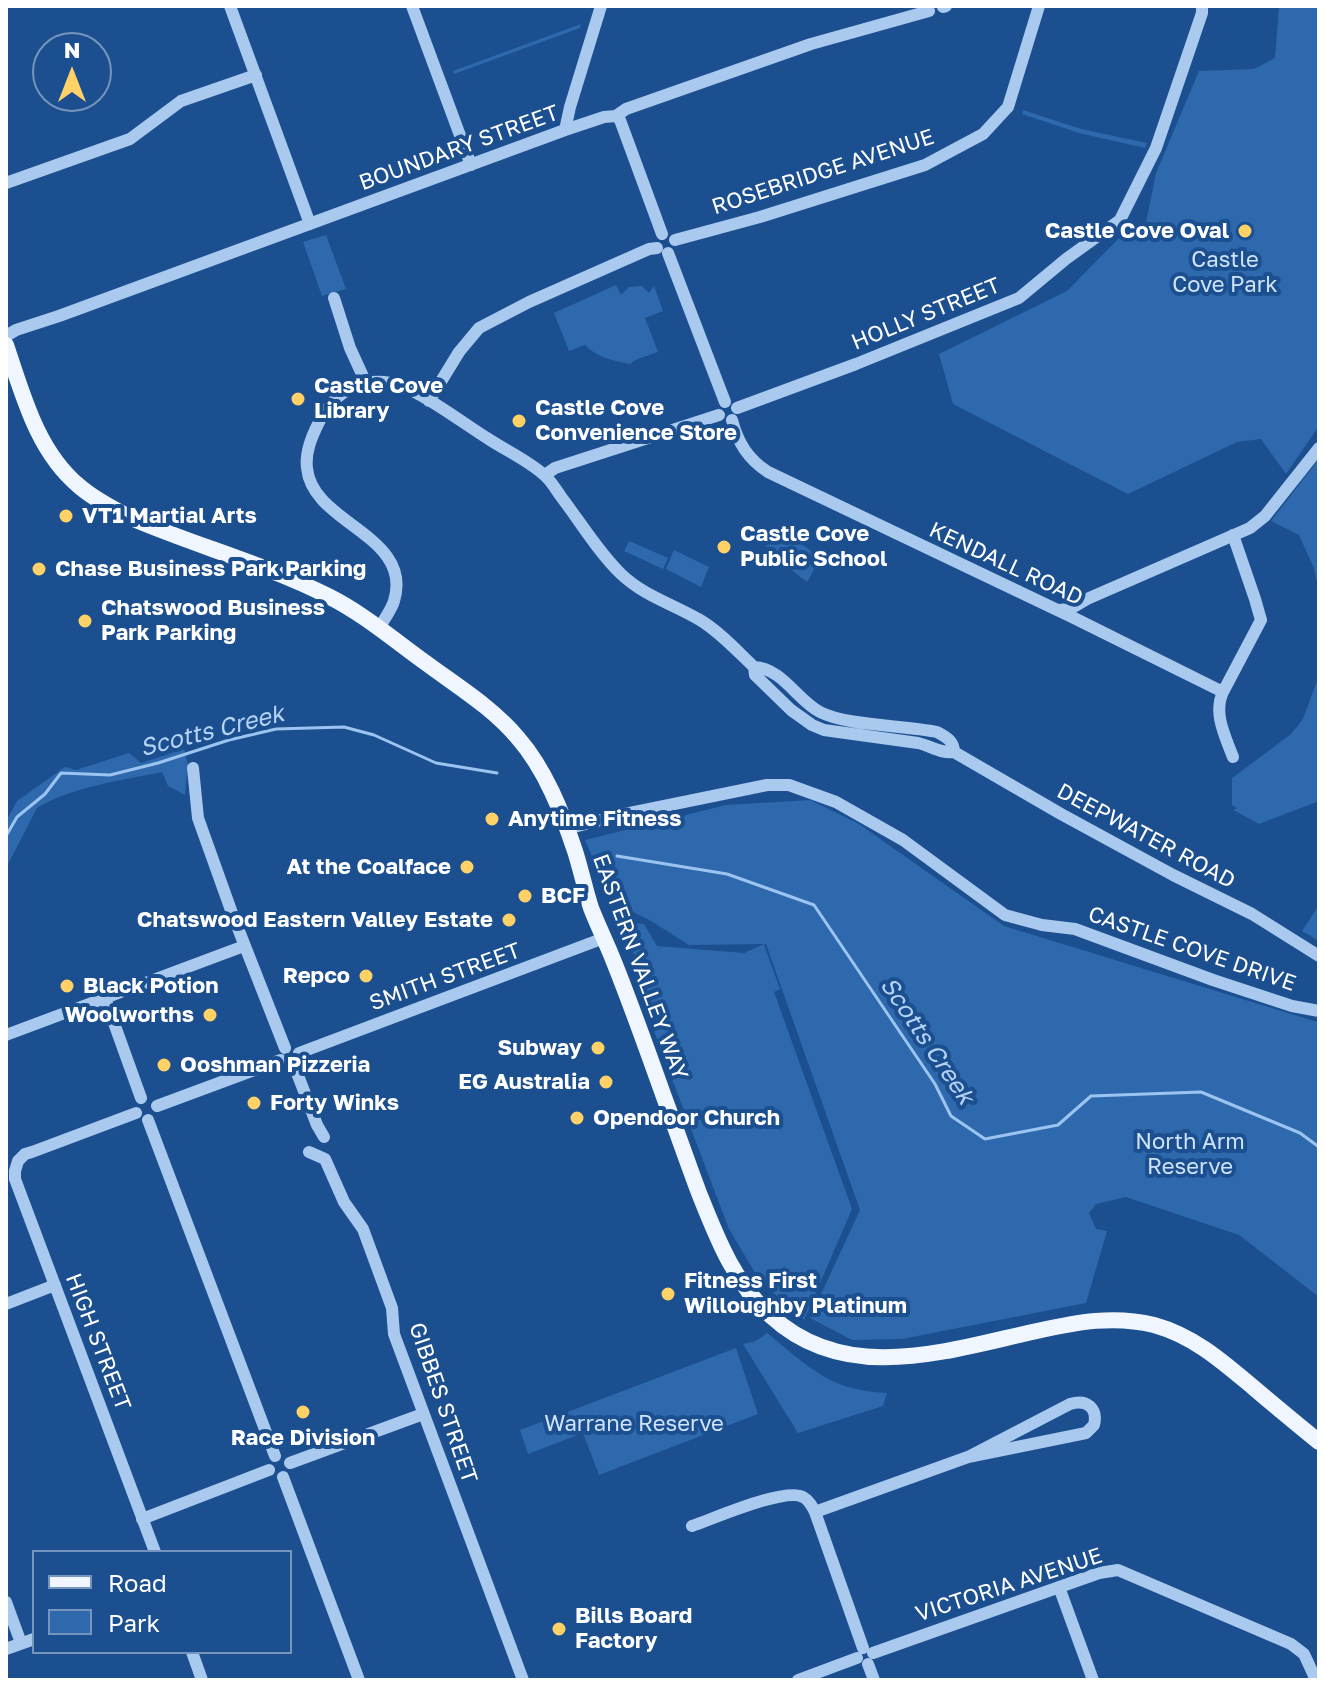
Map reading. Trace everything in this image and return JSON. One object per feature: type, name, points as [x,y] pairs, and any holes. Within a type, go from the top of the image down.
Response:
[{"type":"main road","name":"EASTERN VALLEY WAY","points":[[6,345],[44,444],[65,473],[80,487],[108,506],[143,523],[313,588],[347,606],[500,719],[519,739],[552,793],[591,907],[725,1257],[747,1291],[770,1316],[808,1341],[835,1352],[877,1358],[920,1356],[1090,1320],[1130,1320],[1150,1324],[1171,1330],[1206,1349],[1319,1442]]},
{"type":"street","points":[[230,6],[310,224]]},
{"type":"street","points":[[412,6],[471,165]]},
{"type":"street","points":[[565,130],[601,6]]},
{"type":"street","name":"ROSEBRIDGE AVENUE","points":[[668,237],[760,217],[925,165],[983,134],[1008,107],[1039,6]]},
{"type":"street","name":"HOLLY STREET","points":[[735,414],[1019,298],[1120,220],[1156,148],[1202,6]]},
{"type":"street","name":"BOUNDARY STREET","points":[[6,336],[565,130],[616,116],[626,109],[811,44],[929,11]]},
{"type":"street","points":[[6,183],[130,139],[181,101],[256,75]]},
{"type":"street","points":[[429,401],[459,352],[479,328],[529,302],[649,249],[673,249],[616,116]]},
{"type":"street","points":[[663,250],[725,402]]},
{"type":"street","points":[[334,298],[350,348],[366,383],[339,395],[322,414],[309,449],[307,466],[311,483],[321,499],[378,545],[393,569],[397,582],[393,605],[379,628]]},
{"type":"street","name":"DEEPWATER ROAD","points":[[366,383],[379,381],[397,384],[545,475],[620,573],[640,590],[717,632],[754,667],[755,675],[791,710],[812,725],[824,730],[918,743],[947,753],[954,752],[1117,845],[1252,914],[1319,956]]},
{"type":"street","points":[[725,402],[734,403],[735,414],[723,420],[718,409],[725,402]]},
{"type":"street","name":"KENDALL ROAD","points":[[735,414],[736,432],[745,452],[768,472],[1223,692]]},
{"type":"street","points":[[545,475],[559,466],[719,415]]},
{"type":"street","points":[[1055,609],[1070,609],[1250,528],[1265,516],[1319,448]]},
{"type":"street","points":[[1233,535],[1261,620],[1219,701],[1223,733],[1233,757]]},
{"type":"street","points":[[193,768],[198,818],[285,1065],[297,1059],[317,1125],[324,1137]]},
{"type":"street","name":"CASTLE COVE DRIVE","points":[[566,829],[767,785],[789,785],[836,802],[903,840],[1005,915],[1042,925],[1075,929],[1213,980],[1292,1006],[1319,1011]]},
{"type":"street","name":"SMITH STREET","points":[[297,1059],[604,938]]},
{"type":"street","points":[[6,1035],[244,946]]},
{"type":"street","points":[[105,998],[141,1098]]},
{"type":"street","points":[[157,1106],[283,1054]]},
{"type":"street","points":[[141,1098],[151,1099],[157,1106],[156,1113],[148,1120]]},
{"type":"street","points":[[141,1098],[136,1103],[136,1113],[148,1120]]},
{"type":"street","points":[[7,1152],[18,1161],[25,1154],[136,1113]]},
{"type":"street","points":[[148,1120],[275,1456]]},
{"type":"street","name":"GIBBES STREET","points":[[309,1152],[325,1159],[344,1202],[363,1229],[392,1308],[394,1334],[523,1680]]},
{"type":"street","name":"HIGH STREET","points":[[18,1161],[15,1179],[154,1550]]},
{"type":"street","points":[[6,1304],[55,1285]]},
{"type":"street","points":[[815,1512],[968,1457],[1070,1404],[1086,1403],[1095,1414],[1094,1425],[1086,1433],[968,1457]]},
{"type":"street","points":[[290,1463],[423,1414]]},
{"type":"street","points":[[275,1456],[286,1457],[290,1463],[291,1470],[283,1477],[276,1477],[269,1470],[268,1463],[275,1456]]},
{"type":"street","points":[[142,1519],[269,1470]]},
{"type":"street","points":[[283,1477],[359,1680]]},
{"type":"street","points":[[692,1526],[779,1495],[805,1497],[815,1512],[874,1680]]},
{"type":"street","name":"VICTORIA AVENUE","points":[[798,1680],[1105,1571],[1124,1572],[1291,1644],[1304,1654],[1316,1680]]},
{"type":"street","points":[[1059,1587],[1093,1680]]},
{"type":"street","points":[[6,1602],[28,1641],[6,1649]]},
{"type":"street","points":[[193,1654],[202,1680]]},
{"type":"green space","name":"Castle Cove Park","points":[[1279,6],[1319,6],[1319,426],[1286,474],[1261,439],[1237,442],[1128,494],[953,404],[939,354],[1067,291],[1125,232],[1146,223],[1156,173],[1199,71],[1254,69],[1275,58]]},
{"type":"green space","points":[[581,24],[580,28],[454,74],[453,71]]},
{"type":"green space","points":[[1023,110],[1081,129],[1147,143],[1145,148],[1079,133],[1022,114]]},
{"type":"green space","points":[[326,235],[346,289],[322,296],[303,242]]},
{"type":"green space","points":[[616,285],[621,295],[629,287],[642,286],[649,293],[654,286],[663,311],[645,318],[658,352],[630,364],[600,356],[585,345],[569,351],[554,313]]},
{"type":"green space","points":[[1319,459],[1319,589],[1299,535],[1271,521]]},
{"type":"green space","points":[[781,527],[789,530],[790,540],[805,546],[814,555],[814,567],[807,582],[776,558],[762,540],[771,529]]},
{"type":"green space","points":[[629,541],[668,558],[663,569],[624,551]]},
{"type":"green space","points":[[674,550],[709,567],[701,587],[666,569]]},
{"type":"green space","points":[[1319,675],[1319,801],[1259,824],[1233,810],[1237,808],[1232,805],[1232,778],[1291,734],[1303,719]]},
{"type":"green space","points":[[184,749],[188,764],[185,795],[168,786],[162,772],[98,785],[50,801],[37,808],[6,868],[6,821],[17,801],[65,767],[76,770],[129,753],[141,763]]},
{"type":"green space","name":"North Arm Reserve","points":[[810,800],[859,824],[1004,926],[1319,1021],[1319,1297],[1239,1235],[1126,1197],[1096,1204],[1089,1213],[1096,1229],[1107,1231],[1086,1303],[902,1339],[852,1340],[810,1318],[860,1210],[766,944],[780,989],[774,992],[852,1209],[804,1320],[760,1281],[729,1229],[643,998],[640,967],[619,922],[644,924],[657,946],[744,953],[764,944],[689,945],[611,901],[585,840],[726,805]]},
{"type":"green space","points":[[1319,905],[1319,941],[1302,931]]},
{"type":"green space","points":[[767,1333],[834,1382],[887,1393],[883,1406],[798,1433],[743,1344],[756,1341]]},
{"type":"green space","name":"Warrane Reserve","points":[[736,1348],[758,1414],[599,1475],[583,1433],[528,1454],[520,1430]]},
{"type":"waterway","name":"Scotts Creek","points":[[6,836],[17,817],[45,794],[61,773],[110,775],[276,729],[344,727],[374,735],[436,763],[497,773]]},
{"type":"waterway","name":"Scotts Creek","points":[[617,856],[727,874],[814,905],[935,1084],[951,1116],[985,1139],[1058,1125],[1091,1096],[1201,1092],[1300,1133],[1319,1147]]},
{"type":"place","name":"Castle Cove Oval","points":[[1245,231]]},
{"type":"place","name":"Castle Cove Library","points":[[298,399]]},
{"type":"place","name":"Castle Cove Convenience Store","points":[[519,421]]},
{"type":"place","name":"VT1 Martial Arts","points":[[66,516]]},
{"type":"place","name":"Castle Cove Public School","points":[[724,547]]},
{"type":"place","name":"Chase Business Park Parking","points":[[39,569]]},
{"type":"place","name":"Chatswood Business Park Parking","points":[[85,621]]},
{"type":"place","name":"Anytime Fitness","points":[[492,819]]},
{"type":"place","name":"At the Coalface","points":[[467,867]]},
{"type":"place","name":"BCF","points":[[525,896]]},
{"type":"place","name":"Chatswood Eastern Valley Estate","points":[[509,920]]},
{"type":"place","name":"Repco","points":[[366,976]]},
{"type":"place","name":"Black Potion","points":[[67,986]]},
{"type":"place","name":"Woolworths","points":[[210,1015]]},
{"type":"place","name":"Subway","points":[[598,1048]]},
{"type":"place","name":"Ooshman Pizzeria","points":[[164,1065]]},
{"type":"place","name":"EG Australia","points":[[606,1082]]},
{"type":"place","name":"Forty Winks","points":[[254,1103]]},
{"type":"place","name":"Opendoor Church","points":[[577,1118]]},
{"type":"place","name":"Fitness First Willoughby Platinum","points":[[668,1294]]},
{"type":"place","name":"Race Division","points":[[303,1412]]},
{"type":"place","name":"Bills Board Factory","points":[[559,1629]]}]
